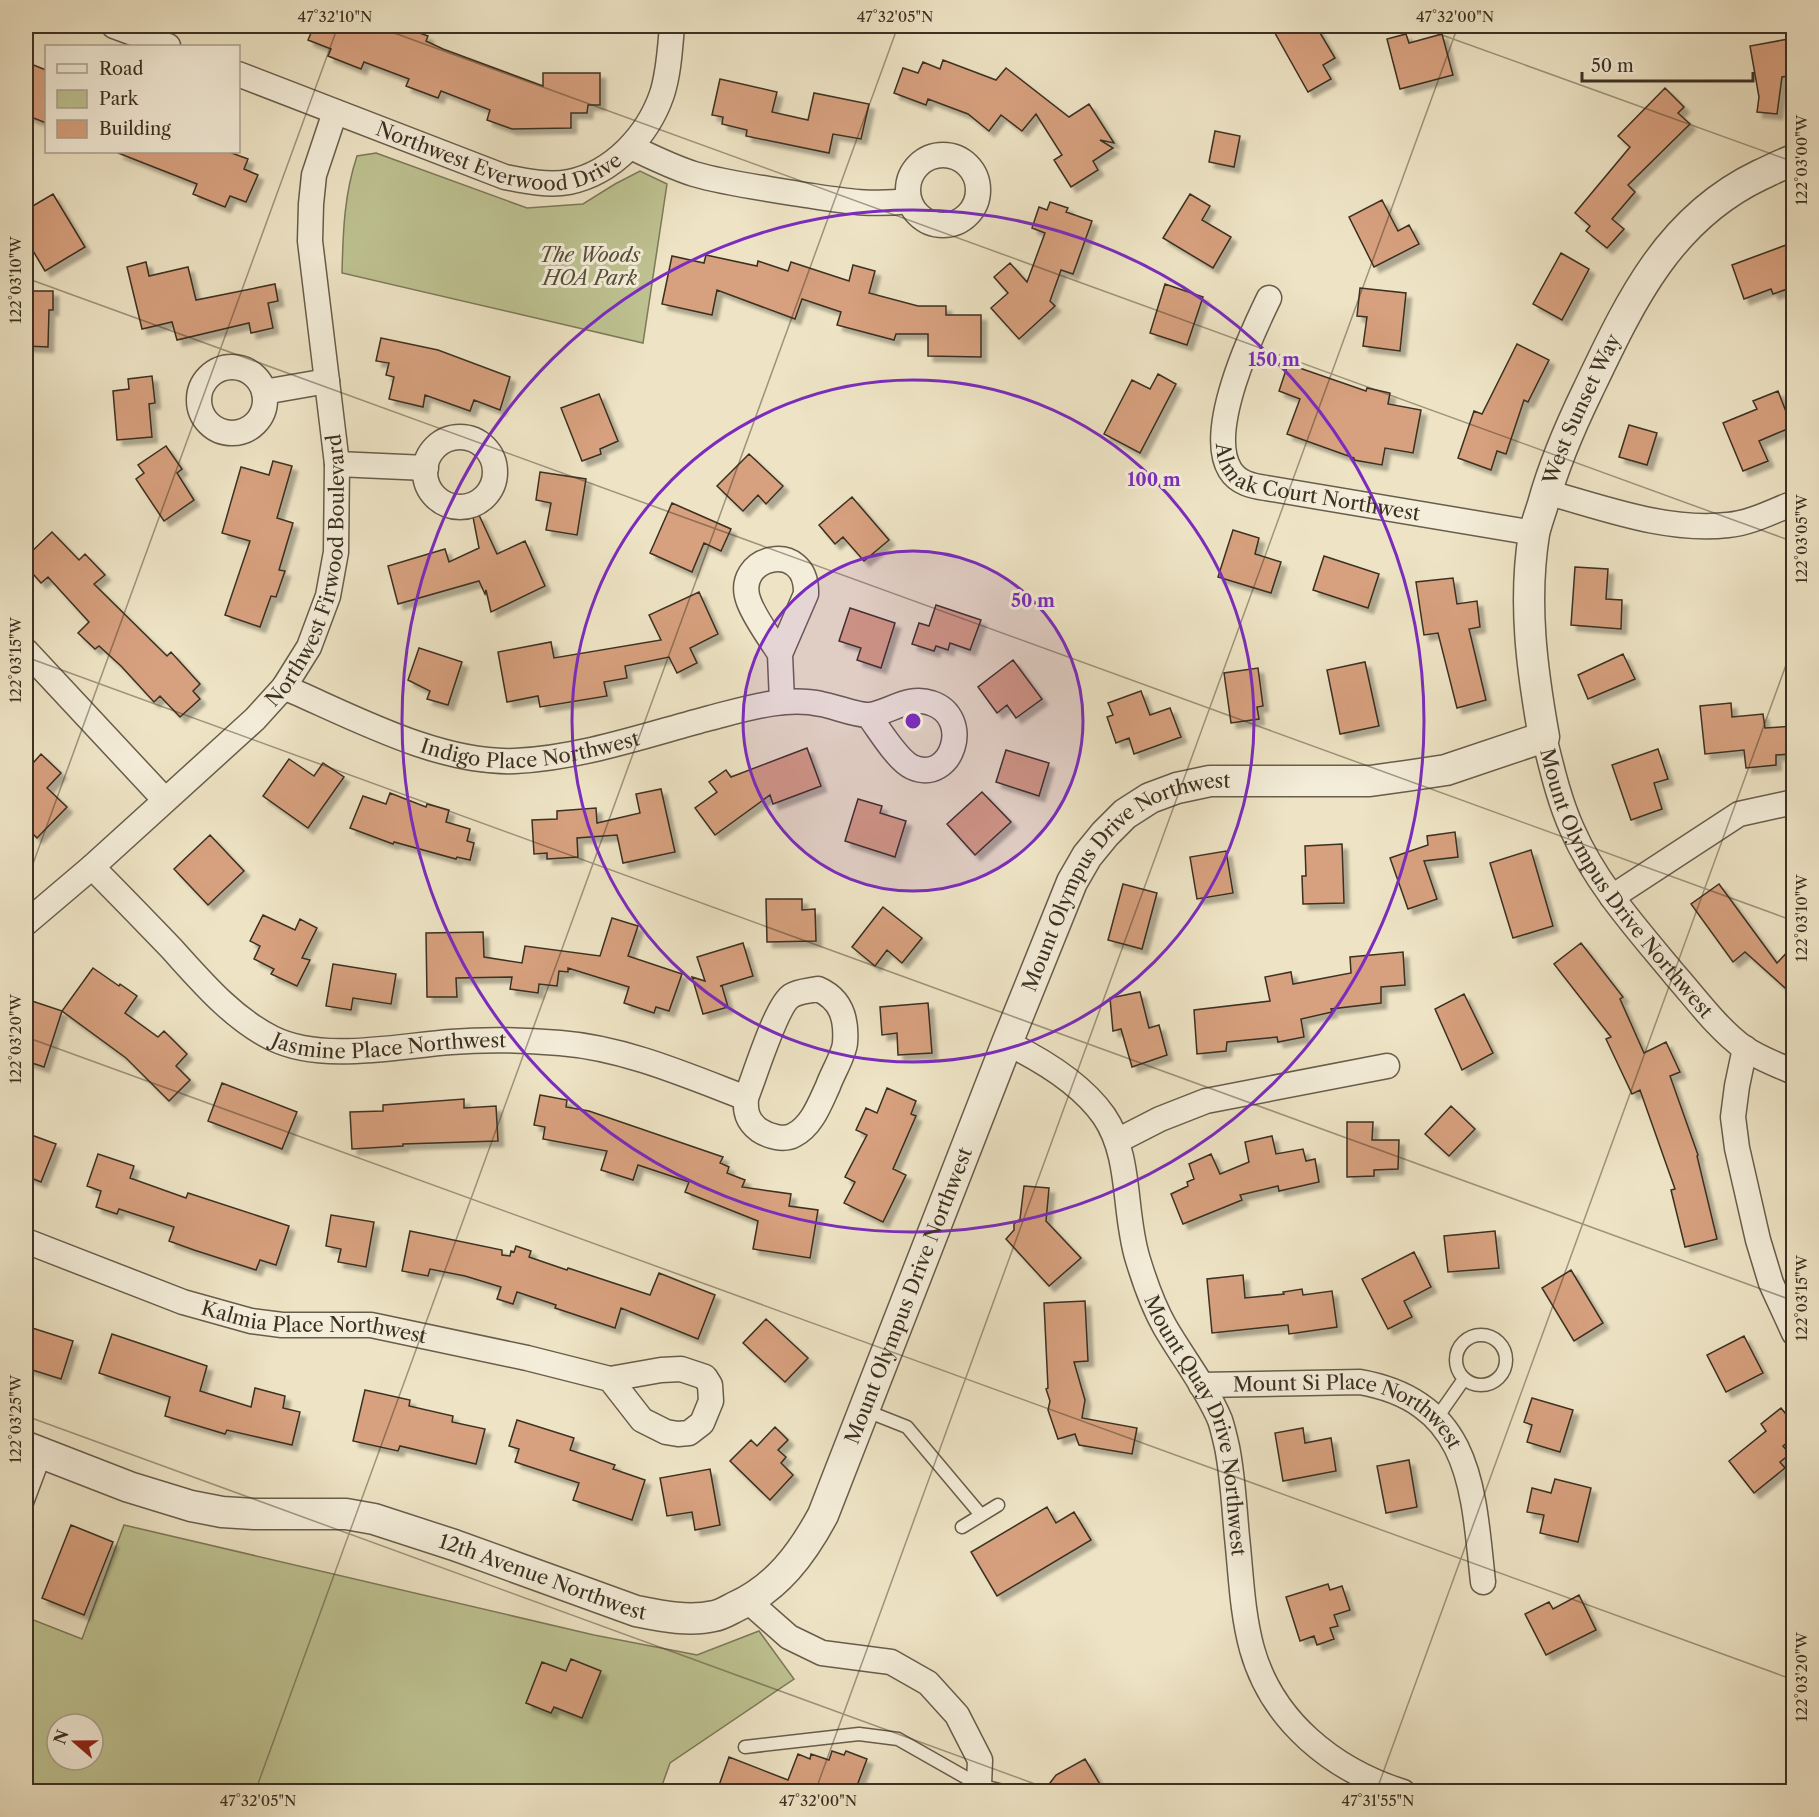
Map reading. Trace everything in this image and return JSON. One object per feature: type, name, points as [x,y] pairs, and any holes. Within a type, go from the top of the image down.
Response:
[{"type":"street","points":[[114,26],[165,45]]},
{"type":"street","name":"Northwest Everwood Drive","points":[[240,75],[505,177],[534,183],[569,182],[602,170],[631,147],[652,118],[662,92],[669,62],[672,26]]},
{"type":"street","name":"Northwest Firwood Boulevard","points":[[26,923],[92,867],[255,719],[284,687],[309,647],[328,596],[336,552],[337,464],[310,241],[315,175],[334,112]]},
{"type":"street","points":[[631,147],[667,165],[697,175],[862,204],[909,201]]},
{"type":"street","name":"West Sunset Way","points":[[1544,737],[1529,638],[1529,591],[1534,533],[1567,432],[1634,298],[1659,258],[1687,226],[1713,202],[1748,181],[1794,160]]},
{"type":"street","name":"Almak Court Northwest","points":[[1269,298],[1251,335],[1237,373],[1224,430],[1223,446],[1226,460],[1230,470],[1238,479],[1247,484],[1266,488],[1534,533]]},
{"type":"street","points":[[264,392],[327,381]]},
{"type":"street","points":[[337,464],[426,468]]},
{"type":"street","points":[[1546,492],[1646,519],[1706,526],[1730,525],[1756,518],[1794,502]]},
{"type":"street","points":[[26,651],[165,800]]},
{"type":"street","points":[[780,654],[782,702]]},
{"type":"street","name":"Indigo Place Northwest","points":[[284,687],[375,727],[430,747],[463,756],[513,761],[573,754],[738,711],[782,702],[819,703],[868,715]]},
{"type":"street","name":"Mount Olympus Drive Northwest","points":[[748,1601],[788,1569],[807,1545],[823,1515],[1072,882],[1087,856],[1125,814],[1150,798],[1177,788],[1210,782],[1370,781],[1416,775],[1446,770],[1544,737],[1557,788],[1572,830],[1591,868],[1612,897],[1716,1024],[1745,1048],[1775,1065],[1794,1072]]},
{"type":"street","points":[[1612,897],[1739,814],[1794,802]]},
{"type":"street","name":"Jasmine Place Northwest","points":[[92,867],[134,908],[211,991],[260,1031],[291,1046],[324,1052],[453,1042],[561,1043],[606,1050],[652,1062],[746,1098]]},
{"type":"street","points":[[818,989],[830,995],[838,1003],[843,1016],[845,1044],[818,1109],[808,1124],[795,1135],[785,1138],[761,1131],[751,1122],[745,1110],[746,1098],[780,1009],[790,997],[802,992],[818,989]]},
{"type":"street","name":"Mount Quay Drive Northwest","points":[[1007,1043],[1029,1054],[1068,1080],[1104,1116],[1118,1141],[1137,1258],[1151,1298],[1164,1325],[1220,1421],[1233,1480],[1246,1622],[1252,1649],[1263,1679],[1290,1722],[1323,1752],[1352,1772],[1380,1785],[1403,1791]]},
{"type":"street","points":[[1745,1048],[1737,1086],[1734,1117],[1737,1148],[1761,1251],[1771,1283],[1794,1333]]},
{"type":"street","points":[[1118,1141],[1160,1119],[1206,1101],[1387,1066]]},
{"type":"street","name":"Kalmia Place Northwest","points":[[26,1241],[183,1302],[251,1321],[282,1325],[371,1325],[610,1378]]},
{"type":"street","name":"Mount Si Place Northwest","points":[[1201,1385],[1360,1382],[1382,1386],[1422,1404],[1452,1437],[1461,1453],[1476,1517],[1483,1582]]},
{"type":"street","name":"12th Avenue Northwest","points":[[35,1451],[190,1506],[222,1512],[346,1514],[374,1519],[645,1613],[663,1617],[697,1619],[716,1616],[748,1601]]},
{"type":"street","points":[[748,1601],[789,1637],[822,1653],[891,1662],[928,1683],[957,1715],[976,1751],[980,1760],[979,1785]]},
{"type":"lane","points":[[1481,1334],[1497,1340],[1506,1353],[1507,1362],[1501,1377],[1495,1382],[1479,1386],[1464,1379],[1456,1364],[1459,1347],[1465,1340],[1481,1334]]},
{"type":"lane","points":[[1436,1419],[1464,1379]]},
{"type":"lane","points":[[864,1410],[907,1427],[981,1515]]},
{"type":"lane","points":[[26,1506],[35,1451]]},
{"type":"lane","points":[[962,1527],[999,1505]]},
{"type":"lane","points":[[745,1747],[859,1734],[898,1739],[979,1785],[1007,1791]]},
{"type":"green space","name":"The Woods HOA Park","points":[[376,153],[527,208],[583,204],[640,171],[667,184],[643,343],[342,273],[345,214],[349,185],[357,156]]},
{"type":"green space","points":[[124,1525],[594,1635],[697,1655],[759,1631],[794,1679],[670,1763],[660,1791],[26,1791],[26,1617],[82,1639]]},
{"type":"building","points":[[314,26],[386,26],[407,33],[408,29],[428,36],[426,41],[443,49],[543,86],[543,73],[600,73],[600,105],[588,105],[587,113],[571,113],[571,128],[512,129],[487,120],[490,110],[441,91],[438,98],[406,86],[409,79],[364,62],[361,69],[328,56],[331,49],[308,40]]},
{"type":"building","points":[[1271,26],[1316,26],[1335,58],[1323,65],[1331,79],[1308,92]]},
{"type":"building","points":[[1406,34],[1409,43],[1442,34],[1453,75],[1400,89],[1387,39]]},
{"type":"building","points":[[1794,38],[1794,75],[1782,77],[1777,114],[1757,112],[1759,97],[1750,46]]},
{"type":"building","points":[[943,60],[996,80],[1006,68],[1069,117],[1089,104],[1114,143],[1100,140],[1113,148],[1093,161],[1098,170],[1071,187],[1054,160],[1062,155],[1036,114],[1022,131],[1001,115],[989,131],[968,114],[928,99],[926,105],[894,93],[903,68],[918,73],[923,62],[940,69]]},
{"type":"building","points":[[26,62],[45,70],[45,123],[26,115]]},
{"type":"building","points":[[720,79],[777,92],[772,112],[808,120],[814,93],[869,104],[861,139],[833,134],[829,153],[746,136],[747,130],[722,124],[723,117],[712,115]]},
{"type":"building","points":[[1665,88],[1684,107],[1678,113],[1690,124],[1628,185],[1635,192],[1612,219],[1624,229],[1607,248],[1586,231],[1590,226],[1575,213],[1630,147],[1618,136]]},
{"type":"building","points":[[1215,131],[1240,136],[1234,167],[1209,162]]},
{"type":"building","points":[[118,153],[232,153],[248,159],[244,169],[258,175],[246,202],[230,196],[225,207],[193,194],[197,184]]},
{"type":"building","points":[[53,194],[85,247],[45,271],[26,239],[26,210]]},
{"type":"building","points":[[1190,194],[1210,206],[1202,220],[1231,237],[1213,268],[1163,238]]},
{"type":"building","points":[[1382,200],[1398,231],[1409,225],[1419,244],[1374,267],[1349,217]]},
{"type":"building","points":[[1050,202],[1068,208],[1066,212],[1092,221],[1073,274],[1061,270],[1050,301],[1055,306],[1019,339],[991,308],[1008,293],[994,277],[1010,263],[1027,282],[1045,233],[1032,228],[1039,207],[1047,210]]},
{"type":"building","points":[[1786,245],[1794,264],[1786,268],[1793,287],[1773,294],[1771,289],[1744,299],[1732,265]]},
{"type":"building","points":[[1561,253],[1589,269],[1562,320],[1533,304]]},
{"type":"building","points":[[706,255],[757,266],[758,261],[788,271],[791,262],[849,281],[853,265],[875,271],[869,293],[918,306],[946,306],[946,315],[981,315],[981,357],[928,356],[928,334],[896,334],[894,340],[837,325],[841,312],[802,299],[795,319],[717,290],[712,315],[662,304],[672,256],[704,263]]},
{"type":"building","points":[[146,262],[149,276],[188,267],[196,300],[275,284],[278,301],[268,303],[273,328],[251,333],[249,323],[177,340],[172,322],[142,329],[127,267]]},
{"type":"building","points":[[1165,284],[1203,297],[1187,345],[1150,333]]},
{"type":"building","points":[[1360,288],[1406,293],[1400,351],[1363,346],[1367,317],[1357,316]]},
{"type":"building","points":[[26,291],[53,291],[53,310],[49,310],[48,347],[26,346]]},
{"type":"building","points":[[381,338],[438,350],[510,377],[500,410],[474,400],[470,411],[425,395],[423,407],[389,399],[394,377],[386,375],[389,363],[376,361]]},
{"type":"building","points":[[1517,344],[1549,360],[1528,402],[1524,400],[1506,454],[1497,451],[1491,470],[1458,458],[1474,411],[1482,414]]},
{"type":"building","points":[[1288,364],[1366,391],[1367,388],[1390,393],[1388,404],[1421,410],[1413,453],[1385,448],[1382,465],[1354,460],[1354,458],[1287,434],[1300,399],[1279,391]]},
{"type":"building","points":[[1158,374],[1176,384],[1140,453],[1104,434],[1132,380],[1150,389]]},
{"type":"building","points":[[152,376],[155,403],[149,404],[152,437],[117,440],[113,391],[129,389],[128,379]]},
{"type":"building","points":[[1778,391],[1792,427],[1759,441],[1768,461],[1743,471],[1723,423],[1757,409],[1753,401]]},
{"type":"building","points":[[599,394],[618,441],[600,449],[601,454],[582,461],[561,408]]},
{"type":"building","points":[[1629,425],[1657,433],[1647,465],[1619,457]]},
{"type":"building","points":[[166,446],[182,469],[177,473],[194,500],[164,521],[136,479],[144,473],[138,465]]},
{"type":"building","points":[[749,454],[783,486],[766,504],[758,495],[743,511],[717,486]]},
{"type":"building","points":[[273,461],[292,466],[277,518],[293,523],[279,570],[285,571],[276,597],[271,596],[260,627],[225,615],[250,541],[222,533],[241,467],[269,475]]},
{"type":"building","points":[[540,472],[586,479],[577,535],[546,530],[551,503],[536,500]]},
{"type":"building","points":[[852,497],[889,540],[864,561],[843,537],[835,544],[819,525]]},
{"type":"building","points":[[672,503],[731,529],[721,551],[704,543],[692,572],[650,553]]},
{"type":"building","points":[[479,515],[497,554],[525,541],[545,586],[491,612],[486,590],[485,594],[479,581],[398,604],[388,566],[445,549],[449,562],[479,548],[473,517]]},
{"type":"building","points":[[1233,530],[1259,538],[1255,554],[1281,562],[1271,593],[1218,577]]},
{"type":"building","points":[[52,532],[79,560],[85,554],[105,575],[94,584],[167,656],[171,652],[200,684],[193,691],[200,699],[180,717],[160,696],[154,702],[99,646],[95,649],[78,633],[89,622],[48,577],[41,583],[26,566],[26,557]]},
{"type":"building","points":[[1324,556],[1379,574],[1368,608],[1313,590]]},
{"type":"building","points":[[1575,567],[1608,569],[1606,599],[1622,600],[1621,629],[1571,625]]},
{"type":"building","points":[[1453,578],[1457,604],[1477,601],[1480,627],[1469,629],[1486,700],[1457,708],[1438,633],[1424,635],[1416,582]]},
{"type":"building","points":[[699,592],[718,634],[690,648],[697,663],[677,673],[669,657],[625,666],[627,678],[604,682],[607,696],[540,707],[538,696],[507,702],[498,652],[551,642],[554,658],[661,640],[649,615]]},
{"type":"building","points":[[936,605],[981,620],[970,650],[950,643],[948,650],[936,646],[934,651],[912,644],[919,623],[929,626]]},
{"type":"building","points":[[850,608],[895,623],[881,668],[857,660],[861,648],[839,641]]},
{"type":"building","points":[[419,648],[462,662],[448,705],[427,699],[430,691],[408,680]]},
{"type":"building","points":[[1623,654],[1635,679],[1588,699],[1578,675]]},
{"type":"building","points":[[1013,660],[1042,699],[1016,718],[1007,705],[997,713],[978,687]]},
{"type":"building","points":[[1365,662],[1379,726],[1340,734],[1327,670]]},
{"type":"building","points":[[1258,668],[1263,706],[1257,707],[1259,719],[1231,723],[1224,673]]},
{"type":"building","points":[[1141,691],[1150,715],[1170,708],[1181,737],[1134,754],[1129,738],[1116,743],[1107,717],[1113,715],[1108,703]]},
{"type":"building","points":[[1731,703],[1732,717],[1763,714],[1765,728],[1794,726],[1794,754],[1776,755],[1776,765],[1746,768],[1744,750],[1705,754],[1700,706]]},
{"type":"building","points":[[807,748],[821,786],[773,804],[770,795],[715,835],[695,808],[717,792],[709,782],[726,770],[731,777]]},
{"type":"building","points":[[1658,749],[1668,779],[1654,783],[1662,809],[1631,820],[1612,765]]},
{"type":"building","points":[[1006,750],[1049,763],[1039,796],[996,782]]},
{"type":"building","points":[[41,754],[61,773],[47,788],[67,807],[37,838],[26,827],[26,771]]},
{"type":"building","points":[[289,759],[314,776],[323,763],[344,777],[308,828],[263,796]]},
{"type":"building","points":[[661,789],[675,852],[623,863],[617,835],[577,838],[578,857],[547,859],[547,853],[534,854],[532,820],[557,819],[557,811],[596,808],[597,823],[640,813],[636,794]]},
{"type":"building","points":[[982,792],[1011,822],[975,855],[947,824]]},
{"type":"building","points":[[390,793],[426,807],[427,804],[449,810],[446,822],[470,829],[467,841],[474,843],[470,860],[457,857],[456,859],[394,842],[393,844],[350,828],[363,796],[386,804]]},
{"type":"building","points":[[858,799],[882,806],[880,813],[906,821],[895,857],[845,841]]},
{"type":"building","points":[[1455,832],[1458,857],[1424,861],[1437,899],[1408,909],[1390,858],[1428,845],[1427,836]]},
{"type":"building","points":[[210,835],[244,871],[208,905],[174,869]]},
{"type":"building","points":[[1342,844],[1344,903],[1303,904],[1302,876],[1306,876],[1305,846]]},
{"type":"building","points":[[1531,850],[1553,926],[1513,938],[1490,863]]},
{"type":"building","points":[[1226,851],[1233,893],[1197,899],[1190,857]]},
{"type":"building","points":[[1123,884],[1157,893],[1142,949],[1108,940]]},
{"type":"building","points":[[1719,884],[1777,963],[1794,945],[1794,996],[1745,952],[1733,962],[1691,904]]},
{"type":"building","points":[[766,899],[802,899],[802,910],[815,909],[816,941],[767,942]]},
{"type":"building","points":[[883,907],[922,938],[902,963],[887,950],[875,966],[852,947]]},
{"type":"building","points":[[263,915],[295,930],[300,919],[317,928],[302,958],[310,960],[297,986],[271,974],[274,969],[254,959],[260,946],[250,941]]},
{"type":"building","points":[[612,918],[638,926],[628,956],[682,974],[669,1011],[656,1007],[654,1013],[624,1003],[629,987],[568,968],[568,972],[559,971],[557,986],[539,984],[538,993],[510,989],[512,977],[456,978],[457,997],[427,997],[426,933],[483,932],[484,957],[522,963],[525,946],[600,956]]},
{"type":"building","points":[[743,943],[753,976],[720,986],[722,986],[728,1007],[703,1014],[692,977],[705,981],[697,957]]},
{"type":"building","points":[[1581,943],[1623,997],[1620,999],[1644,1053],[1666,1042],[1680,1072],[1670,1076],[1698,1155],[1717,1239],[1685,1247],[1671,1190],[1675,1189],[1640,1090],[1632,1094],[1606,1039],[1611,1037],[1554,964]]},
{"type":"building","points":[[1403,952],[1405,985],[1381,987],[1381,1003],[1331,1009],[1332,1012],[1301,1019],[1304,1037],[1278,1042],[1277,1037],[1227,1042],[1226,1051],[1197,1054],[1194,1010],[1270,1001],[1265,977],[1291,972],[1293,984],[1351,973],[1350,957]]},
{"type":"building","points":[[333,964],[396,974],[391,1004],[353,998],[351,1010],[326,1006]]},
{"type":"building","points":[[93,968],[137,996],[125,1013],[158,1037],[164,1031],[187,1054],[176,1066],[190,1080],[169,1101],[126,1058],[62,1011]]},
{"type":"building","points":[[1140,992],[1149,1028],[1159,1025],[1167,1055],[1132,1067],[1121,1029],[1113,1031],[1110,998]]},
{"type":"building","points":[[1464,994],[1493,1053],[1462,1070],[1435,1009]]},
{"type":"building","points":[[26,999],[62,1011],[44,1067],[26,1061]]},
{"type":"building","points":[[928,1003],[932,1053],[898,1055],[897,1033],[882,1035],[880,1007]]},
{"type":"building","points":[[222,1083],[297,1112],[282,1149],[208,1121]]},
{"type":"building","points":[[887,1088],[916,1101],[911,1114],[916,1116],[893,1169],[906,1175],[883,1222],[844,1203],[855,1182],[845,1177],[867,1135],[856,1130],[866,1108],[877,1113]]},
{"type":"building","points":[[540,1095],[567,1100],[566,1107],[589,1111],[723,1157],[720,1163],[729,1167],[727,1173],[745,1180],[742,1187],[791,1194],[789,1206],[818,1210],[810,1258],[753,1249],[758,1221],[685,1192],[689,1182],[638,1165],[633,1180],[601,1170],[607,1151],[543,1139],[545,1127],[534,1125]]},
{"type":"building","points":[[464,1099],[464,1108],[496,1106],[498,1141],[403,1144],[403,1146],[352,1149],[350,1112],[383,1111],[383,1105]]},
{"type":"building","points":[[1451,1106],[1475,1129],[1449,1156],[1425,1134]]},
{"type":"building","points":[[1347,1122],[1373,1122],[1372,1140],[1399,1140],[1398,1169],[1374,1170],[1374,1176],[1347,1177]]},
{"type":"building","points":[[26,1133],[56,1144],[41,1182],[26,1176]]},
{"type":"building","points":[[1272,1136],[1276,1154],[1303,1149],[1306,1161],[1315,1159],[1319,1182],[1279,1191],[1278,1186],[1240,1195],[1242,1200],[1183,1224],[1171,1194],[1188,1186],[1187,1182],[1194,1179],[1189,1164],[1211,1154],[1220,1174],[1249,1162],[1245,1142]]},
{"type":"building","points":[[98,1154],[134,1166],[130,1178],[186,1198],[188,1193],[289,1226],[276,1265],[260,1260],[256,1270],[169,1241],[174,1227],[119,1209],[117,1214],[96,1207],[101,1191],[87,1186]]},
{"type":"building","points":[[1024,1186],[1049,1188],[1046,1221],[1081,1258],[1049,1286],[1006,1239],[1014,1230],[1014,1224],[1020,1219]]},
{"type":"building","points":[[331,1215],[374,1222],[366,1267],[338,1262],[341,1249],[326,1246]]},
{"type":"building","points":[[410,1231],[502,1250],[502,1255],[510,1256],[516,1246],[531,1251],[529,1257],[650,1295],[659,1273],[715,1295],[698,1339],[621,1308],[615,1328],[555,1308],[556,1305],[517,1292],[513,1304],[497,1299],[501,1287],[465,1276],[430,1269],[428,1276],[402,1271]]},
{"type":"building","points":[[1495,1231],[1499,1268],[1448,1272],[1444,1236]]},
{"type":"building","points":[[1414,1252],[1431,1287],[1404,1301],[1412,1317],[1388,1329],[1362,1279]]},
{"type":"building","points":[[1571,1270],[1603,1323],[1574,1341],[1542,1288]]},
{"type":"building","points":[[1243,1275],[1245,1298],[1284,1294],[1283,1292],[1302,1289],[1303,1295],[1332,1291],[1337,1327],[1289,1334],[1288,1325],[1212,1333],[1207,1279]]},
{"type":"building","points":[[1085,1301],[1088,1361],[1074,1362],[1085,1400],[1082,1418],[1137,1428],[1132,1454],[1079,1445],[1075,1434],[1058,1439],[1048,1410],[1050,1401],[1046,1389],[1048,1388],[1044,1303]]},
{"type":"building","points":[[766,1319],[808,1358],[785,1382],[743,1343]]},
{"type":"building","points":[[26,1326],[73,1341],[61,1379],[26,1368]]},
{"type":"building","points":[[112,1334],[207,1366],[200,1391],[251,1407],[255,1388],[285,1396],[283,1408],[300,1412],[292,1445],[227,1430],[225,1434],[165,1416],[170,1397],[99,1373]]},
{"type":"building","points":[[1744,1336],[1763,1373],[1726,1392],[1707,1355]]},
{"type":"building","points":[[365,1390],[410,1400],[409,1406],[453,1416],[452,1422],[485,1429],[476,1464],[400,1446],[398,1451],[353,1441]]},
{"type":"building","points":[[1532,1398],[1573,1410],[1560,1452],[1527,1442],[1532,1425],[1524,1422]]},
{"type":"building","points":[[1781,1408],[1794,1424],[1794,1437],[1783,1446],[1790,1454],[1780,1462],[1785,1468],[1754,1493],[1729,1461],[1766,1431],[1761,1424]]},
{"type":"building","points":[[517,1420],[574,1438],[570,1450],[615,1465],[613,1469],[645,1480],[632,1520],[573,1500],[579,1483],[515,1462],[519,1449],[509,1446]]},
{"type":"building","points":[[775,1427],[788,1440],[778,1450],[786,1457],[781,1463],[793,1475],[770,1500],[730,1461],[751,1440],[757,1446]]},
{"type":"building","points":[[1303,1428],[1305,1443],[1331,1438],[1336,1471],[1283,1481],[1275,1433]]},
{"type":"building","points":[[1409,1460],[1417,1507],[1386,1513],[1377,1466]]},
{"type":"building","points":[[710,1469],[720,1525],[695,1530],[692,1512],[667,1516],[660,1478]]},
{"type":"building","points":[[1555,1479],[1591,1488],[1578,1542],[1540,1533],[1544,1515],[1527,1512],[1532,1488],[1551,1493]]},
{"type":"building","points":[[1047,1507],[1056,1523],[1074,1512],[1091,1540],[997,1596],[971,1552]]},
{"type":"building","points":[[71,1525],[113,1542],[84,1615],[42,1598]]},
{"type":"building","points":[[1328,1584],[1330,1590],[1342,1586],[1350,1610],[1334,1615],[1338,1626],[1330,1628],[1334,1639],[1317,1645],[1314,1636],[1300,1641],[1286,1597]]},
{"type":"building","points":[[1579,1595],[1596,1630],[1546,1655],[1525,1614],[1549,1602],[1553,1609]]},
{"type":"building","points":[[571,1659],[601,1671],[582,1718],[554,1707],[551,1713],[526,1703],[542,1662],[566,1671]]},
{"type":"building","points":[[832,1751],[844,1755],[846,1751],[867,1759],[855,1791],[717,1791],[729,1757],[788,1780],[798,1754],[810,1759],[811,1754],[829,1760]]},
{"type":"building","points":[[1085,1759],[1104,1791],[1059,1791],[1050,1783],[1056,1775]]}]
